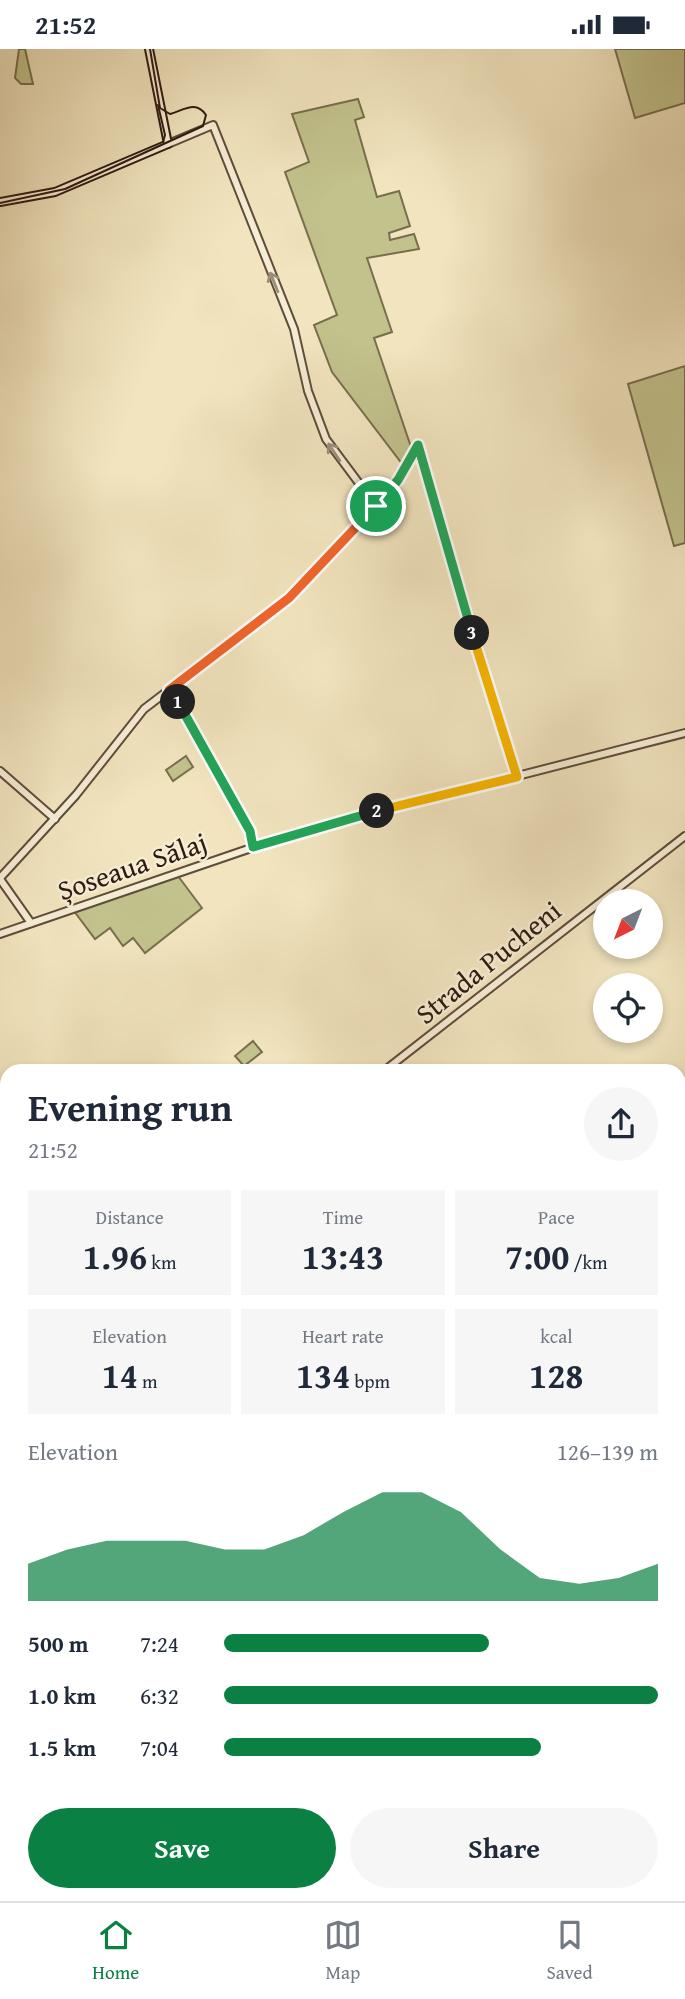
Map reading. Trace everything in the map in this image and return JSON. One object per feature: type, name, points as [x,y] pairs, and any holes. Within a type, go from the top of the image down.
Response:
[{"type":"street","points":[[149,49],[168,144]]},
{"type":"street","points":[[0,202],[55,192],[159,145],[168,144],[213,125],[298,345],[310,400],[329,445],[376,506]]},
{"type":"street","points":[[159,145],[164,131]]},
{"type":"street","points":[[32,923],[0,879],[55,819],[138,716],[289,598],[398,480],[418,445],[517,777]]},
{"type":"street","points":[[169,690],[250,831],[253,847]]},
{"type":"street","name":"Șoseaua Sălaj","points":[[0,934],[253,847],[339,821],[685,733]]},
{"type":"street","points":[[0,771],[55,819]]},
{"type":"street","name":"Strada Pucheni","points":[[393,1064],[685,836]]},
{"type":"green space","points":[[19,49],[25,49],[33,84],[21,84],[15,78]]},
{"type":"green space","points":[[615,49],[685,49],[685,103],[635,118]]},
{"type":"green space","points":[[358,99],[364,117],[355,120],[377,197],[399,191],[410,226],[389,233],[390,240],[414,234],[419,249],[367,258],[392,332],[374,338],[411,447],[403,465],[332,372],[314,325],[337,315],[285,172],[309,162],[292,114]]},
{"type":"green space","points":[[685,366],[685,543],[674,546],[628,384]]},
{"type":"green space","points":[[186,756],[193,767],[173,781],[166,770]]},
{"type":"green space","points":[[178,876],[202,908],[145,953],[133,938],[123,946],[110,928],[95,939],[74,911]]},
{"type":"green space","points":[[253,1041],[262,1052],[247,1064],[242,1064],[235,1056]]},
{"type":"tram line","points":[[0,203],[65,189],[203,126],[206,115],[198,108],[190,107],[170,114],[160,108],[150,49]]},
{"type":"tram line","points":[[158,105],[165,135],[163,142]]},
{"type":"route","points":[[418,445],[517,777],[295,833],[253,847],[250,831],[169,690],[289,598],[376,506],[393,488],[418,445]]}]
